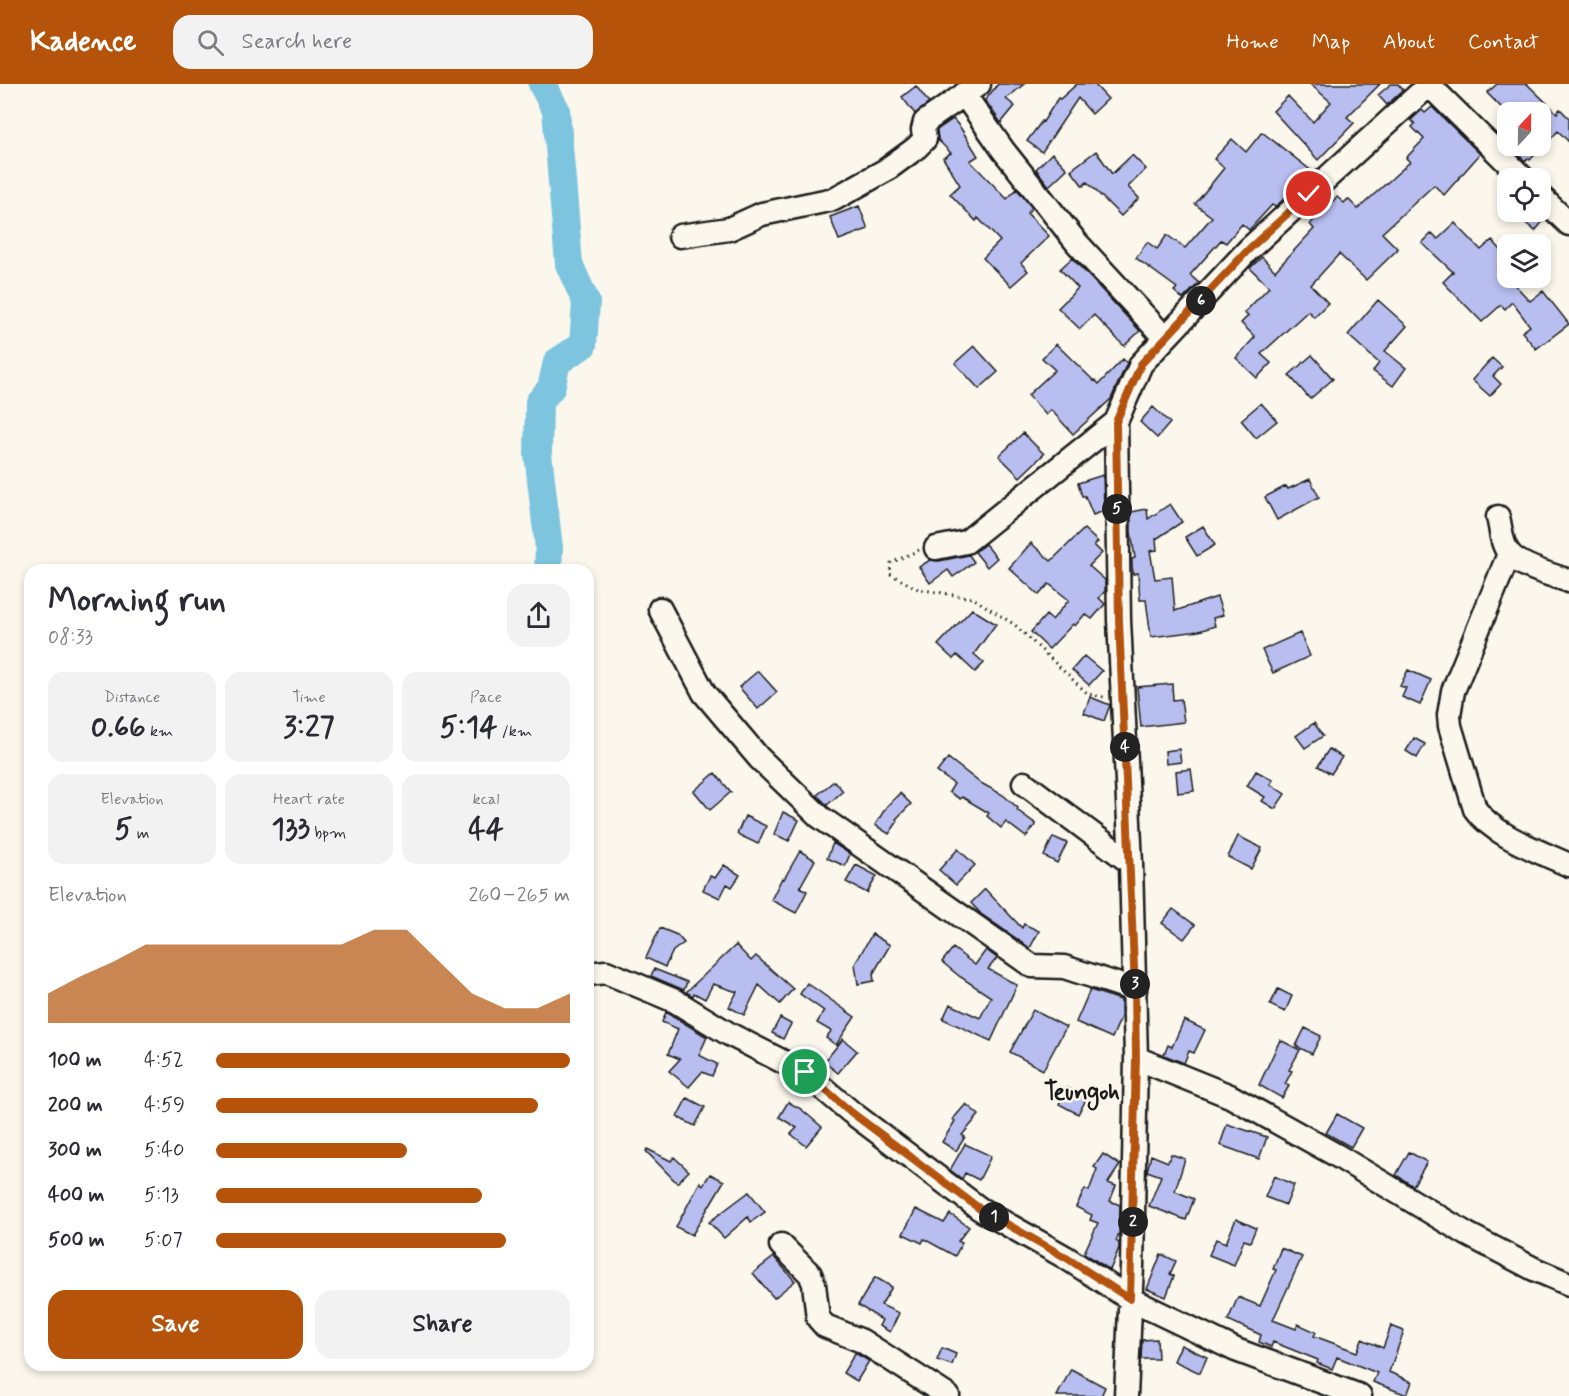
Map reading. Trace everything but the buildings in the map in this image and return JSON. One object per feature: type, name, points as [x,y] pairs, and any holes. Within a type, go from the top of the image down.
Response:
[{"type":"street","points":[[1126,1396],[1136,1058],[1131,863],[1119,620],[1116,422],[1141,364],[1165,338],[1249,249],[1429,84],[1513,168]]},
{"type":"street","points":[[680,236],[729,229],[762,214],[834,199],[886,170],[916,148],[925,139],[923,130],[925,122],[971,89],[1003,150],[1077,243],[1165,338]]},
{"type":"street","points":[[1551,207],[1569,224]]},
{"type":"street","points":[[936,548],[966,542],[1116,422]]},
{"type":"street","points":[[1498,516],[1505,547],[1509,554],[1523,564],[1569,581]]},
{"type":"street","points":[[1509,554],[1453,692],[1449,708],[1450,726],[1475,809],[1481,818],[1502,832],[1569,865]]},
{"type":"street","points":[[660,609],[704,693],[759,758],[820,817],[1032,966],[1064,967],[1135,990]]},
{"type":"street","points":[[1024,783],[1131,863]]},
{"type":"street","points":[[594,973],[606,972],[675,1001],[729,1034],[805,1072],[851,1112],[980,1209],[1065,1257],[1130,1299],[1236,1350],[1360,1396]]},
{"type":"street","points":[[1136,1058],[1230,1096],[1336,1155],[1467,1234],[1534,1269],[1569,1284]]},
{"type":"street","points":[[781,1245],[810,1274],[814,1284],[818,1318],[825,1326],[862,1341],[948,1396]]},
{"type":"path","points":[[936,548],[915,550],[891,563],[890,574],[918,589],[973,598],[1015,625],[1088,694],[1123,701]]},
{"type":"waterway","points":[[542,84],[556,110],[569,264],[586,302],[583,345],[557,362],[551,388],[539,402],[538,454],[549,548],[548,564]]},
{"type":"district","name":"Teungoh","points":[[1082,1092]]},
{"type":"route","points":[[805,1072],[851,1112],[980,1209],[1065,1257],[1130,1299],[1136,1058],[1135,990],[1119,620],[1116,422],[1141,364],[1249,249],[1309,194]]}]
